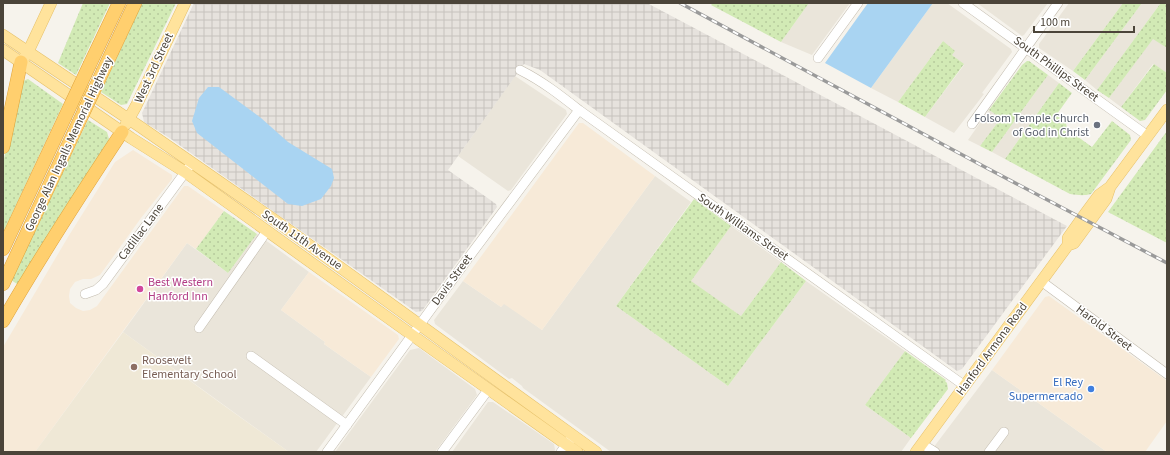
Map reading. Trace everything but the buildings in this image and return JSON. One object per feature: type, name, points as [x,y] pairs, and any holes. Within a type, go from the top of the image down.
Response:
[{"type":"highway","name":"George Alan Ingalls Memorial Highway","points":[[3,249],[119,3]]},
{"type":"highway","name":"George Alan Ingalls Memorial Highway","points":[[3,284],[135,3]]},
{"type":"highway","points":[[3,147],[25,57]]},
{"type":"highway","points":[[3,321],[101,162],[122,132]]},
{"type":"main road","points":[[25,57],[50,3]]},
{"type":"main road","name":"West 3rd Street","points":[[122,132],[136,106],[184,3]]},
{"type":"main road","name":"South 11th Avenue","points":[[3,36],[25,57],[122,132],[185,172],[488,390],[567,444],[596,452]]},
{"type":"main road","name":"South 11th Avenue","points":[[3,50],[25,57],[129,119],[283,226],[420,324],[577,452]]},
{"type":"main road","name":"Hanford Armona Road","points":[[919,448],[1068,245],[1068,238],[1088,209],[1099,195],[1110,187],[1167,110]]},
{"type":"street","points":[[818,58],[858,3]]},
{"type":"street","name":"South Phillips Street","points":[[963,3],[1148,136]]},
{"type":"street","points":[[972,124],[1058,3]]},
{"type":"street","name":"South Williams Street","points":[[520,70],[557,93],[965,386]]},
{"type":"street","name":"Davis Street","points":[[327,452],[469,257],[579,110]]},
{"type":"street","name":"Cadillac Lane","points":[[85,294],[96,290],[103,284],[192,163]]},
{"type":"street","points":[[199,328],[267,231]]},
{"type":"street","name":"Harold Street","points":[[1041,281],[1167,374]]},
{"type":"street","points":[[251,356],[347,425]]},
{"type":"street","points":[[442,452],[488,390]]},
{"type":"street","points":[[989,452],[1004,432]]},
{"type":"street","points":[[919,448],[935,452]]},
{"type":"shaded area","points":[[194,3],[647,3],[1067,226],[962,369],[957,371],[540,70],[524,64],[448,170],[496,204],[497,207],[422,311],[416,312],[168,137],[144,122],[142,113]]},
{"type":"shaded area","points":[[809,3],[850,3],[812,55],[781,42]]},
{"type":"shaded area","points":[[933,3],[947,3],[1011,49],[1012,52],[982,93],[984,94],[954,133],[925,117],[964,65],[952,55],[943,41],[898,102],[871,88]]},
{"type":"shaded area","points":[[977,3],[1048,3],[1022,36]]},
{"type":"shaded area","points":[[1069,3],[1123,3],[1073,71],[1039,48],[1039,44]]},
{"type":"shaded area","points":[[1142,3],[1160,4],[1097,90],[1085,80]]},
{"type":"shaded area","points":[[1153,38],[1167,48],[1167,73],[1153,64],[1121,107],[1109,98]]},
{"type":"shaded area","points":[[1048,75],[1059,83],[1005,159],[992,152]]},
{"type":"shaded area","points":[[515,76],[566,110],[567,114],[511,190],[508,191],[458,156]]},
{"type":"shaded area","points":[[989,110],[1001,118],[980,146],[968,140]]},
{"type":"shaded area","points":[[579,123],[583,123],[655,176],[542,330],[504,304],[501,307],[463,281]]},
{"type":"shaded area","points":[[133,150],[172,175],[172,179],[141,218],[100,275],[91,279],[83,279],[75,282],[70,289],[69,296],[70,303],[76,308],[83,311],[90,310],[97,306],[184,186],[188,186],[224,211],[196,249],[187,243],[35,452],[3,452],[3,347],[68,237],[115,162]]},
{"type":"shaded area","points":[[655,176],[691,202],[616,306],[728,386],[806,281],[905,351],[865,405],[911,438],[901,452],[611,452],[523,388],[512,378],[509,379],[435,324],[434,320],[463,281],[501,307],[504,303],[542,330]]},
{"type":"shaded area","points":[[731,226],[781,262],[741,316],[690,281]]},
{"type":"shaded area","points":[[257,234],[309,272],[281,310],[325,342],[324,344],[371,377],[316,452],[289,452],[123,332],[187,243],[228,273]]},
{"type":"shaded area","points":[[309,272],[398,335],[399,339],[371,377],[324,344],[325,342],[281,310]]},
{"type":"shaded area","points":[[1049,296],[1167,381],[1167,421],[1145,452],[1107,452],[992,370],[1045,297]]},
{"type":"shaded area","name":"Roosevelt Elementary School","points":[[123,332],[219,402],[289,452],[35,452]]},
{"type":"shaded area","points":[[419,348],[475,389],[477,395],[435,452],[335,452],[410,350]]},
{"type":"shaded area","points":[[992,370],[1107,452],[930,452]]},
{"type":"shaded area","points":[[488,402],[493,402],[554,444],[554,452],[452,452]]},
{"type":"green space","points":[[83,3],[110,3],[76,75],[58,63]]},
{"type":"green space","points":[[142,3],[176,3],[127,104],[121,105],[101,92]]},
{"type":"green space","points":[[713,3],[809,3],[781,42],[711,5]]},
{"type":"green space","points":[[1123,3],[1142,3],[1085,80],[1073,71]]},
{"type":"green space","points":[[1159,3],[1167,3],[1167,48],[1153,39],[1109,98],[1097,90],[1160,4]]},
{"type":"green space","points":[[943,41],[955,51],[952,55],[964,64],[925,117],[898,102]]},
{"type":"green space","points":[[1027,61],[1048,75],[992,152],[980,146],[1001,118],[989,110],[1022,65]]},
{"type":"green space","points":[[1154,64],[1167,73],[1167,90],[1145,120],[1140,121],[1121,107]]},
{"type":"green space","points":[[28,79],[63,104],[3,233],[3,163],[20,89],[23,81]]},
{"type":"green space","points":[[1059,83],[1072,93],[1057,114],[1066,123],[1067,129],[1092,147],[1112,121],[1130,135],[1131,140],[1091,194],[1070,194],[1005,159]]},
{"type":"green space","points":[[88,120],[107,132],[109,139],[107,145],[20,286],[11,280]]},
{"type":"green space","points":[[1167,131],[1167,243],[1108,212]]},
{"type":"green space","points":[[694,199],[731,226],[691,281],[741,316],[781,262],[806,281],[728,386],[616,306]]},
{"type":"green space","points":[[224,211],[257,234],[228,273],[196,249]]},
{"type":"green space","points":[[905,351],[946,380],[948,389],[911,438],[865,405]]},
{"type":"water","points":[[868,3],[933,3],[871,88],[825,63]]},
{"type":"water","points":[[208,87],[219,87],[261,118],[288,142],[332,169],[334,178],[331,186],[321,199],[302,206],[288,204],[197,133],[192,121],[199,98]]},
{"type":"railway","points":[[680,3],[1167,263]]},
{"type":"place","name":"Folsom Temple Church of God in Christ","points":[[1097,125]]},
{"type":"place","name":"Best Western Hanford Inn","points":[[140,289]]},
{"type":"place","name":"Roosevelt Elementary School","points":[[134,367]]},
{"type":"place","name":"El Rey Supermercado","points":[[1091,389]]}]
